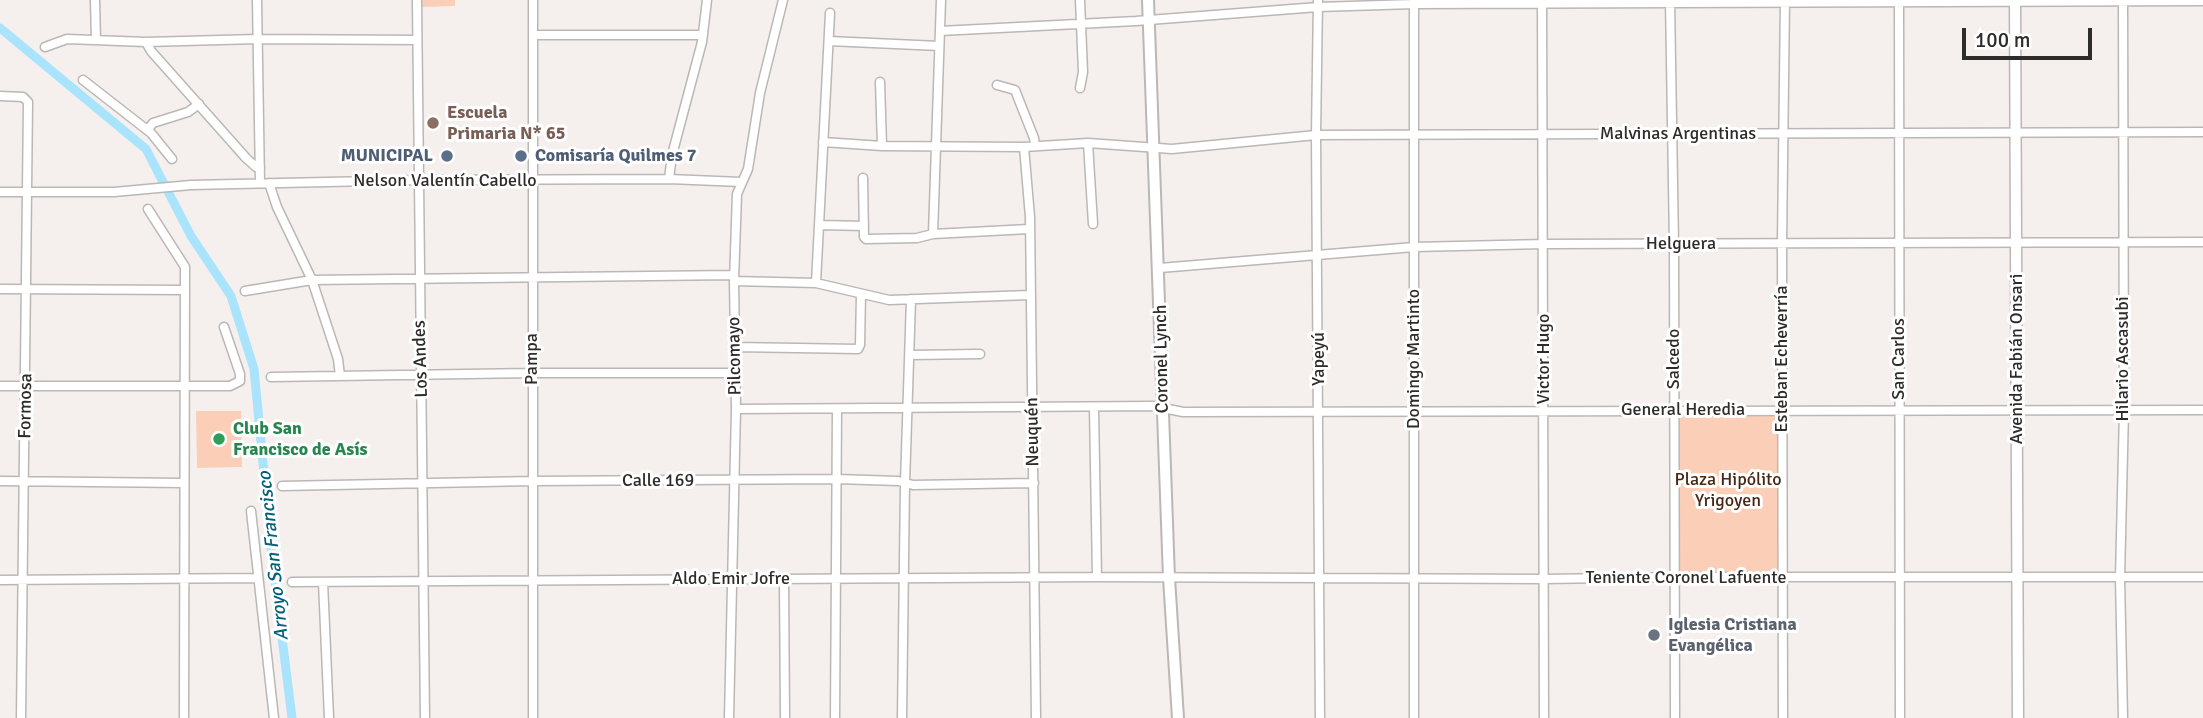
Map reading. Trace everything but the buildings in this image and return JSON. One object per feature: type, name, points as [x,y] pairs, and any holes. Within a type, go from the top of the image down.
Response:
[{"type":"main road","name":"Coronel Lynch","points":[[1148,0],[1160,268],[1169,578],[1178,718]]},
{"type":"street","points":[[95,0],[96,40]]},
{"type":"street","points":[[257,0],[260,168],[312,280],[338,359],[340,376]]},
{"type":"street","name":"Los Andes","points":[[417,0],[425,718]]},
{"type":"street","name":"Pampa","points":[[533,0],[533,718]]},
{"type":"street","points":[[669,179],[672,155],[703,36],[707,0]]},
{"type":"street","name":"Pilcomayo","points":[[729,718],[736,409],[734,278],[737,194],[748,169],[760,93],[783,0]]},
{"type":"street","points":[[933,234],[941,0]]},
{"type":"street","points":[[1080,0],[1083,72],[1080,88]]},
{"type":"street","name":"Salcedo","points":[[1670,1],[1674,244],[1675,718]]},
{"type":"street","name":"San Carlos","points":[[1899,1],[1900,718]]},
{"type":"street","name":"Avenida Fabián Onsari","points":[[2015,1],[2018,718]]},
{"type":"street","name":"Hilario Ascasubi","points":[[2123,1],[2124,410],[2120,578],[2123,718]]},
{"type":"street","points":[[940,31],[1149,20],[1318,4],[2203,1]]},
{"type":"street","name":"Domingo Martinto","points":[[1414,2],[1415,718]]},
{"type":"street","name":"Victor Hugo","points":[[1542,2],[1544,718]]},
{"type":"street","name":"Esteban Echeverría","points":[[1783,718],[1782,243],[1785,2]]},
{"type":"street","name":"Yapeyú","points":[[1318,4],[1320,718]]},
{"type":"street","points":[[816,283],[831,13]]},
{"type":"street","points":[[533,35],[703,36]]},
{"type":"street","points":[[45,47],[63,39],[146,42],[258,39],[417,40]]},
{"type":"street","points":[[829,41],[939,46]]},
{"type":"street","points":[[146,42],[246,158],[260,168]]},
{"type":"street","points":[[83,80],[147,130],[172,159]]},
{"type":"street","points":[[880,82],[882,146]]},
{"type":"street","points":[[998,85],[1015,90],[1035,145]]},
{"type":"street","name":"Formosa","points":[[0,96],[23,97],[28,102],[21,718]]},
{"type":"street","points":[[147,130],[153,123],[188,112],[199,104]]},
{"type":"street","name":"Malvinas Argentinas","points":[[1153,148],[1172,149],[1317,135],[2203,131]]},
{"type":"street","points":[[823,142],[882,146],[1024,147],[1088,143],[1153,148]]},
{"type":"street","points":[[1088,143],[1093,224]]},
{"type":"street","name":"Neuquén","points":[[1024,147],[1030,216],[1036,718]]},
{"type":"street","points":[[863,178],[866,239],[917,238],[933,234],[1029,229]]},
{"type":"street","name":"Nelson Valentín Cabello","points":[[0,192],[149,190],[181,186],[417,180],[669,179],[741,182]]},
{"type":"street","points":[[148,209],[184,262],[184,718]]},
{"type":"street","points":[[821,225],[864,226]]},
{"type":"street","name":"Helguera","points":[[1160,268],[1415,247],[1544,244],[2203,242]]},
{"type":"street","points":[[245,290],[312,280],[734,278],[816,283],[890,300],[1030,295]]},
{"type":"street","points":[[0,289],[185,290]]},
{"type":"street","points":[[735,346],[858,349],[861,294]]},
{"type":"street","points":[[902,718],[911,299]]},
{"type":"street","points":[[0,386],[230,386],[240,381],[240,374],[224,327]]},
{"type":"street","points":[[910,355],[980,354]]},
{"type":"street","points":[[271,377],[735,373]]},
{"type":"street","name":"General Heredia","points":[[736,409],[1032,407],[1163,408],[1183,412],[2203,410]]},
{"type":"street","points":[[1094,408],[1097,577]]},
{"type":"street","points":[[835,718],[836,410]]},
{"type":"street","name":"Calle 169","points":[[282,486],[837,479],[898,481],[913,485],[1034,483]]},
{"type":"street","points":[[0,481],[184,483]]},
{"type":"street","points":[[251,511],[274,718]]},
{"type":"street","name":"Teniente Coronel Lafuente","points":[[1169,578],[2203,577]]},
{"type":"street","points":[[0,580],[258,578]]},
{"type":"street","name":"Aldo Emir Jofre","points":[[292,582],[1169,578]]},
{"type":"street","points":[[784,579],[785,718]]},
{"type":"street","points":[[323,582],[329,718]]},
{"type":"green space","points":[[422,0],[455,0],[455,6],[422,7]]},
{"type":"green space","name":"Plaza Hipólito Yrigoyen","points":[[1674,409],[1782,410],[1783,577],[1674,577]]},
{"type":"green space","name":"Club San Francisco de Asís","points":[[196,411],[241,411],[242,467],[197,468]]},
{"type":"waterway","name":"Arroyo San Francisco","points":[[0,28],[146,149],[191,236],[231,296],[254,369],[272,557],[292,718]]},
{"type":"place","name":"Escuela Primaria N* 65","points":[[433,123]]},
{"type":"place","name":"MUNICIPAL","points":[[447,156]]},
{"type":"place","name":"Comisaría Quilmes 7","points":[[521,156]]},
{"type":"place","name":"Club San Francisco de Asís","points":[[219,439]]},
{"type":"place","name":"Iglesia Cristiana Evangélica","points":[[1654,635]]}]
